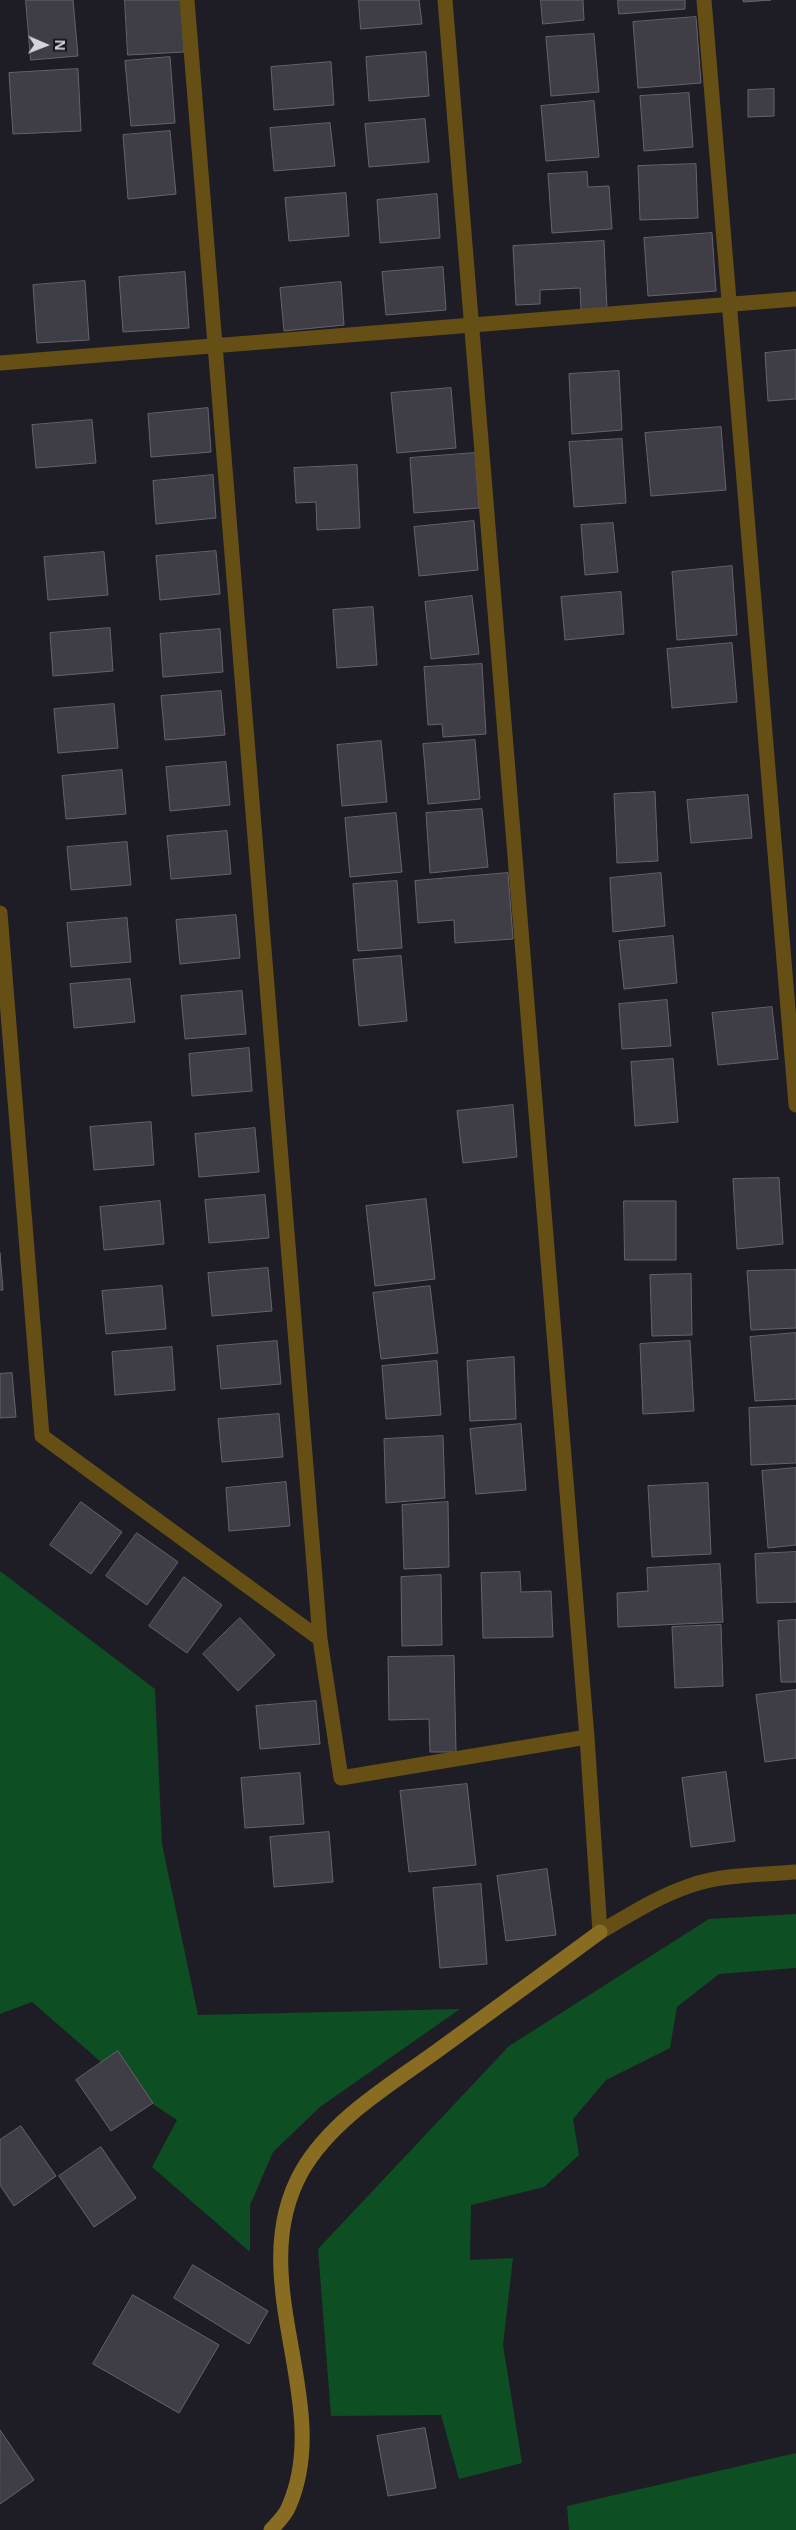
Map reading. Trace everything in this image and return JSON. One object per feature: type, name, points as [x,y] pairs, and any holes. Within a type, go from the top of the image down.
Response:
[{"type":"street","points":[[186,0],[320,1639],[340,1778],[587,1737]]},
{"type":"street","points":[[445,0],[587,1737],[600,1932]]},
{"type":"street","points":[[704,0],[796,1105]]},
{"type":"street","points":[[0,363],[796,299]]},
{"type":"street","points":[[0,913],[42,1436],[320,1639]]},
{"type":"street","points":[[271,2530],[289,2508],[301,2471],[302,2437],[298,2395],[280,2266],[283,2226],[289,2202],[302,2172],[318,2147],[338,2126],[600,1932],[656,1900],[690,1885],[722,1878],[796,1872]]},
{"type":"green space","points":[[0,1571],[155,1689],[162,1844],[198,2015],[460,2009],[320,2107],[273,2152],[250,2205],[250,2252],[152,2167],[177,2120],[139,2095],[32,2002],[0,2014]]},
{"type":"green space","points":[[796,1914],[796,1968],[719,1974],[677,2007],[670,2048],[606,2080],[573,2119],[579,2155],[544,2187],[471,2205],[470,2260],[513,2258],[503,2345],[522,2463],[459,2479],[441,2415],[331,2416],[318,2249],[509,2046],[709,1919]]},
{"type":"green space","points":[[796,2453],[796,2530],[569,2530],[567,2506]]},
{"type":"building","points":[[26,0],[73,0],[78,56],[31,60]]},
{"type":"building","points":[[125,0],[181,0],[184,52],[128,55]]},
{"type":"building","points":[[359,0],[419,0],[422,24],[361,29]]},
{"type":"building","points":[[541,0],[583,0],[584,20],[543,24]]},
{"type":"building","points":[[618,0],[685,0],[685,9],[619,14]]},
{"type":"building","points":[[743,0],[771,0],[744,2]]},
{"type":"building","points":[[696,17],[701,83],[638,88],[633,22]]},
{"type":"building","points":[[594,34],[599,92],[551,96],[546,37]]},
{"type":"building","points":[[426,52],[429,96],[369,101],[366,57]]},
{"type":"building","points":[[170,57],[175,123],[131,126],[125,61]]},
{"type":"building","points":[[331,62],[334,105],[274,110],[271,67]]},
{"type":"building","points":[[78,69],[81,131],[13,134],[9,73]]},
{"type":"building","points":[[774,89],[774,116],[748,117],[748,90]]},
{"type":"building","points":[[689,93],[693,147],[644,151],[640,96]]},
{"type":"building","points":[[594,101],[599,157],[546,161],[541,106]]},
{"type":"building","points":[[425,119],[429,162],[369,167],[365,124]]},
{"type":"building","points":[[330,123],[335,166],[274,171],[270,128]]},
{"type":"building","points":[[170,131],[176,194],[128,199],[123,135]]},
{"type":"building","points":[[696,164],[698,218],[640,220],[638,166]]},
{"type":"building","points":[[587,172],[588,187],[609,186],[612,229],[552,233],[548,174]]},
{"type":"building","points":[[346,193],[349,236],[289,241],[285,198]]},
{"type":"building","points":[[437,194],[440,238],[380,243],[377,200]]},
{"type":"building","points":[[712,233],[716,291],[648,296],[644,238]]},
{"type":"building","points":[[604,241],[607,309],[581,310],[580,288],[540,290],[540,304],[516,305],[513,246]]},
{"type":"building","points":[[443,267],[446,310],[386,315],[382,272]]},
{"type":"building","points":[[185,272],[189,328],[123,332],[119,277]]},
{"type":"building","points":[[85,281],[89,340],[37,343],[33,285]]},
{"type":"building","points":[[341,282],[344,325],[284,331],[280,288]]},
{"type":"building","points":[[796,350],[796,399],[768,401],[765,353]]},
{"type":"building","points":[[619,371],[622,430],[572,434],[569,374]]},
{"type":"building","points":[[451,388],[456,448],[397,453],[391,393]]},
{"type":"building","points":[[208,408],[211,452],[151,457],[148,414]]},
{"type":"building","points":[[92,420],[96,463],[36,468],[32,425]]},
{"type":"building","points":[[721,427],[726,490],[651,496],[645,433]]},
{"type":"building","points":[[622,439],[626,503],[574,507],[569,442]]},
{"type":"building","points":[[475,453],[479,508],[414,513],[410,458]]},
{"type":"building","points":[[357,465],[360,528],[317,530],[316,502],[296,503],[294,468]]},
{"type":"building","points":[[213,475],[216,518],[156,524],[153,481]]},
{"type":"building","points":[[474,521],[478,570],[419,576],[414,527]]},
{"type":"building","points":[[613,523],[618,572],[585,575],[581,525]]},
{"type":"building","points":[[216,551],[220,594],[160,600],[156,556]]},
{"type":"building","points":[[104,552],[108,595],[48,600],[44,557]]},
{"type":"building","points":[[732,566],[737,635],[677,640],[672,572]]},
{"type":"building","points":[[621,592],[624,634],[565,640],[561,597]]},
{"type":"building","points":[[472,596],[479,654],[431,659],[425,602]]},
{"type":"building","points":[[373,607],[377,665],[337,668],[333,610]]},
{"type":"building","points":[[110,628],[113,671],[53,676],[50,633]]},
{"type":"building","points":[[220,629],[223,672],[163,677],[160,634]]},
{"type":"building","points":[[732,643],[737,702],[672,708],[667,649]]},
{"type":"building","points":[[482,664],[486,734],[443,737],[442,724],[428,725],[424,667]]},
{"type":"building","points":[[221,691],[225,735],[165,740],[161,696]]},
{"type":"building","points":[[114,704],[118,748],[58,753],[54,709]]},
{"type":"building","points":[[475,740],[480,799],[428,804],[423,744]]},
{"type":"building","points":[[381,741],[387,802],[342,806],[337,745]]},
{"type":"building","points":[[226,762],[230,805],[170,811],[166,767]]},
{"type":"building","points":[[122,770],[126,814],[66,819],[62,776]]},
{"type":"building","points":[[655,792],[658,861],[617,863],[614,794]]},
{"type":"building","points":[[748,795],[752,838],[691,843],[687,800]]},
{"type":"building","points":[[482,809],[488,867],[430,873],[426,813]]},
{"type":"building","points":[[396,813],[402,872],[350,877],[345,818]]},
{"type":"building","points":[[227,831],[231,874],[171,879],[167,836]]},
{"type":"building","points":[[127,842],[131,885],[71,890],[67,847]]},
{"type":"building","points":[[508,873],[513,939],[455,943],[454,920],[418,923],[415,881]]},
{"type":"building","points":[[661,873],[665,926],[613,932],[610,878]]},
{"type":"building","points":[[397,881],[402,948],[358,951],[353,884]]},
{"type":"building","points":[[236,915],[240,958],[180,964],[176,920]]},
{"type":"building","points":[[127,918],[131,962],[71,967],[67,923]]},
{"type":"building","points":[[673,936],[677,983],[624,989],[619,941]]},
{"type":"building","points":[[401,956],[407,1021],[359,1026],[353,960]]},
{"type":"building","points":[[130,979],[135,1022],[74,1028],[70,984]]},
{"type":"building","points":[[242,991],[246,1034],[185,1039],[181,996]]},
{"type":"building","points":[[667,1000],[671,1046],[622,1049],[619,1004]]},
{"type":"building","points":[[772,1007],[778,1059],[718,1065],[712,1013]]},
{"type":"building","points":[[249,1048],[252,1091],[192,1096],[189,1054]]},
{"type":"building","points":[[673,1059],[678,1122],[635,1126],[631,1062]]},
{"type":"building","points":[[513,1105],[517,1157],[463,1163],[457,1111]]},
{"type":"building","points":[[151,1122],[154,1165],[94,1170],[90,1127]]},
{"type":"building","points":[[255,1128],[259,1172],[199,1177],[195,1134]]},
{"type":"building","points":[[779,1178],[783,1244],[737,1249],[733,1179]]},
{"type":"building","points":[[265,1195],[269,1238],[209,1243],[205,1200]]},
{"type":"building","points":[[426,1199],[435,1279],[375,1286],[366,1206]]},
{"type":"building","points":[[160,1201],[164,1244],[104,1250],[100,1207]]},
{"type":"building","points":[[624,1201],[676,1201],[676,1260],[625,1260]]},
{"type":"building","points":[[0,1253],[3,1290],[0,1290]]},
{"type":"building","points":[[268,1268],[272,1311],[212,1316],[208,1273]]},
{"type":"building","points":[[796,1270],[796,1328],[751,1330],[747,1271]]},
{"type":"building","points":[[691,1274],[692,1335],[652,1336],[650,1275]]},
{"type":"building","points":[[162,1286],[166,1329],[106,1334],[102,1291]]},
{"type":"building","points":[[430,1286],[438,1353],[381,1359],[373,1293]]},
{"type":"building","points":[[796,1333],[796,1399],[755,1401],[750,1337]]},
{"type":"building","points":[[277,1341],[281,1384],[221,1389],[217,1346]]},
{"type":"building","points":[[690,1341],[694,1411],[643,1414],[640,1344]]},
{"type":"building","points":[[172,1347],[175,1390],[115,1395],[112,1352]]},
{"type":"building","points":[[514,1357],[516,1419],[470,1421],[467,1361]]},
{"type":"building","points":[[437,1361],[441,1415],[386,1419],[382,1366]]},
{"type":"building","points":[[12,1373],[16,1417],[0,1418],[0,1374]]},
{"type":"building","points":[[796,1406],[796,1463],[751,1465],[749,1408]]},
{"type":"building","points":[[279,1414],[283,1457],[222,1462],[218,1419]]},
{"type":"building","points":[[521,1424],[526,1490],[476,1494],[470,1429]]},
{"type":"building","points":[[443,1436],[445,1498],[386,1503],[384,1439]]},
{"type":"building","points":[[796,1468],[796,1545],[768,1548],[762,1471]]},
{"type":"building","points":[[286,1482],[290,1526],[229,1531],[226,1488]]},
{"type":"building","points":[[708,1483],[711,1554],[652,1557],[648,1486]]},
{"type":"building","points":[[81,1502],[122,1532],[91,1574],[50,1545]]},
{"type":"building","points":[[448,1502],[449,1567],[404,1569],[402,1505]]},
{"type":"building","points":[[137,1533],[178,1562],[147,1605],[106,1576]]},
{"type":"building","points":[[796,1552],[796,1602],[757,1603],[755,1554]]},
{"type":"building","points":[[720,1564],[723,1622],[618,1627],[617,1593],[648,1591],[647,1568]]},
{"type":"building","points":[[520,1572],[521,1592],[551,1591],[553,1637],[483,1638],[481,1573]]},
{"type":"building","points":[[441,1575],[442,1645],[402,1646],[401,1577]]},
{"type":"building","points":[[184,1577],[222,1605],[187,1653],[149,1626]]},
{"type":"building","points":[[240,1618],[275,1655],[238,1691],[203,1654]]},
{"type":"building","points":[[796,1620],[796,1682],[781,1682],[778,1621]]},
{"type":"building","points":[[721,1625],[723,1686],[675,1688],[672,1627]]},
{"type":"building","points":[[454,1656],[456,1752],[430,1752],[429,1719],[389,1720],[388,1657]]},
{"type":"building","points":[[796,1690],[796,1758],[765,1762],[756,1695]]},
{"type":"building","points":[[316,1701],[320,1744],[260,1749],[256,1706]]},
{"type":"building","points":[[726,1772],[735,1841],[691,1847],[682,1778]]},
{"type":"building","points":[[300,1773],[304,1824],[245,1828],[241,1778]]},
{"type":"building","points":[[467,1784],[476,1865],[409,1872],[400,1791]]},
{"type":"building","points":[[329,1832],[333,1882],[274,1887],[270,1837]]},
{"type":"building","points":[[547,1869],[556,1935],[506,1941],[497,1876]]},
{"type":"building","points":[[481,1884],[487,1964],[440,1968],[433,1888]]},
{"type":"building","points":[[118,2051],[153,2103],[111,2131],[76,2080]]},
{"type":"building","points":[[21,2126],[56,2176],[14,2206],[0,2185],[0,2140]]},
{"type":"building","points":[[101,2147],[136,2198],[94,2227],[59,2176]]},
{"type":"building","points":[[193,2265],[268,2311],[249,2344],[174,2298]]},
{"type":"building","points":[[133,2295],[219,2345],[179,2413],[93,2364]]},
{"type":"building","points":[[425,2428],[436,2488],[388,2496],[377,2436]]},
{"type":"building","points":[[0,2430],[34,2480],[0,2504]]}]
